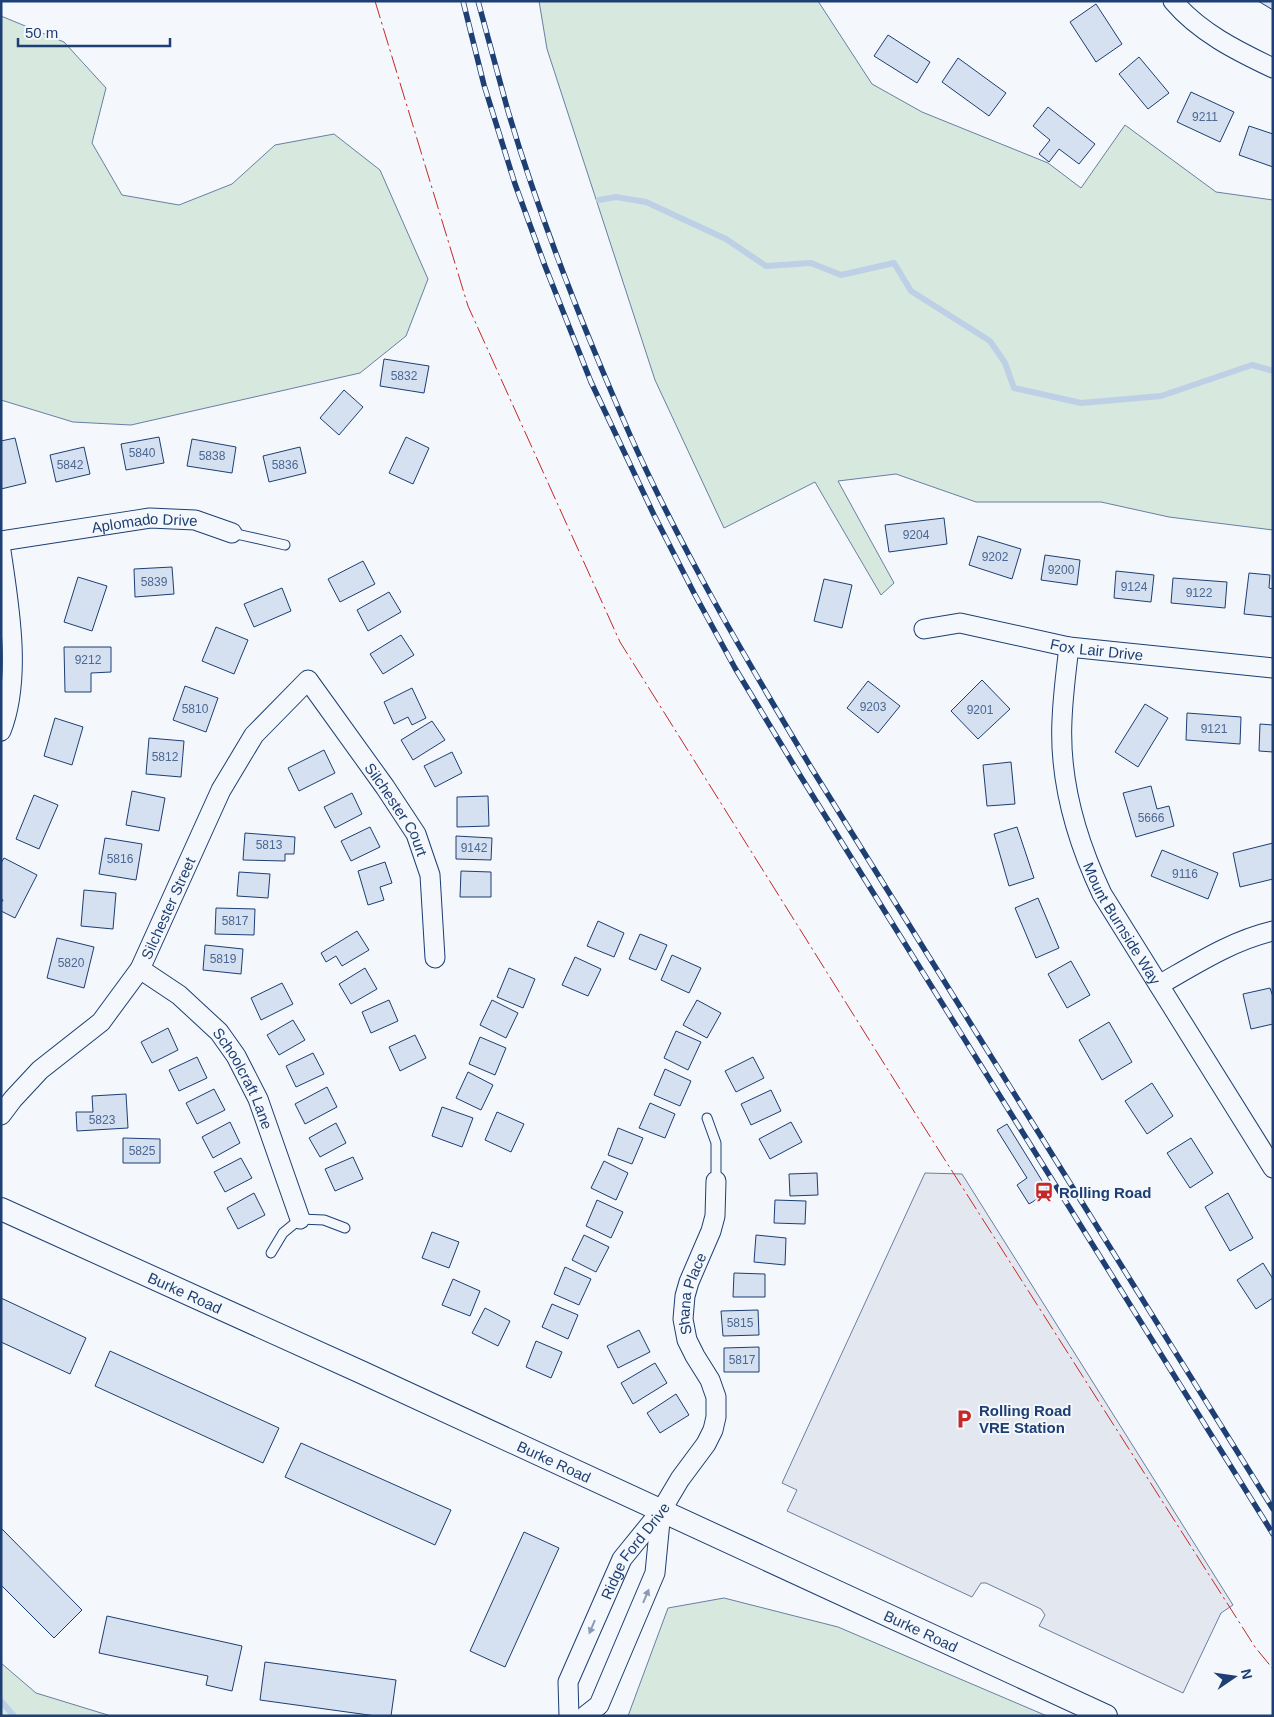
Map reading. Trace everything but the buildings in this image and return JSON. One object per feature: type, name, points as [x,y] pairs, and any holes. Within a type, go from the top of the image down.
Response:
[{"type":"street","points":[[1174,1],[1191,18],[1213,35],[1234,49],[1273,68]]},
{"type":"street","name":"Aplomado Drive","points":[[1,541],[150,518],[195,520],[232,533]]},
{"type":"street","points":[[1,551],[12,628],[10,690],[1,731]]},
{"type":"street","name":"Fox Lair Drive","points":[[924,629],[960,623],[1069,647],[1273,668]]},
{"type":"street","name":"Mount Burnside Way","points":[[1069,647],[1062,719],[1062,751],[1066,790],[1075,829],[1088,864],[1102,894],[1273,1168]]},
{"type":"street","name":"Silchester Court","points":[[308,680],[385,786],[416,834],[430,875],[435,958]]},
{"type":"street","name":"Silchester Street","points":[[1,1115],[12,1099],[40,1070],[101,1022],[140,970],[222,790],[254,735],[308,680]]},
{"type":"street","points":[[1159,985],[1211,954],[1241,941],[1273,931]]},
{"type":"street","name":"Schoolcraft Lane","points":[[140,970],[179,995],[219,1032],[236,1056],[258,1099],[300,1220]]},
{"type":"street","name":"Shana Place","points":[[661,1511],[680,1479],[706,1444],[713,1430],[716,1417],[716,1397],[710,1380],[687,1340],[683,1319],[684,1296],[711,1231],[715,1216],[716,1181]]},
{"type":"street","name":"Burke Road","points":[[1,1209],[1106,1716]]},
{"type":"street","name":"Ridge Ford Drive","points":[[570,1716],[568,1682],[622,1559],[661,1511]]},
{"type":"street","name":"Ridge Ford Drive","points":[[585,1716],[599,1705],[655,1573],[661,1511]]},
{"type":"lane","name":"Aplomado Drive","points":[[232,533],[284,545]]},
{"type":"lane","name":"Shana Place","points":[[708,1118],[716,1143],[716,1181]]},
{"type":"lane","points":[[271,1253],[283,1233],[300,1220],[324,1220],[345,1228]]},
{"type":"shaded area","points":[[539,1],[818,1],[872,84],[922,112],[1048,163],[1081,188],[1125,125],[1216,192],[1273,200],[1273,530],[1169,517],[1101,502],[976,502],[896,474],[838,481],[894,583],[881,595],[815,482],[724,528],[655,380],[547,49]]},
{"type":"shaded area","points":[[1,16],[64,42],[106,88],[92,143],[122,195],[179,205],[232,184],[275,145],[334,134],[380,170],[428,279],[406,336],[360,373],[131,425],[73,422],[1,400]]},
{"type":"shaded area","name":"Rolling Road VRE Station","points":[[925,1173],[962,1174],[1233,1605],[1221,1613],[1183,1693],[1039,1626],[1045,1615],[1041,1609],[986,1583],[981,1583],[972,1597],[787,1511],[797,1490],[782,1483]]},
{"type":"shaded area","points":[[724,1598],[838,1627],[1047,1716],[628,1716],[668,1608]]},
{"type":"shaded area","points":[[1,1663],[36,1693],[111,1716],[1,1716]]},
{"type":"waterway","points":[[599,200],[616,197],[646,202],[726,239],[766,266],[811,263],[841,275],[894,263],[911,291],[990,341],[1005,363],[1014,388],[1081,403],[1161,396],[1252,365],[1273,371]]},
{"type":"waterway","points":[[1,1701],[14,1716]]},
{"type":"railway","points":[[463,1],[484,85],[515,184],[545,266],[591,382],[654,515],[694,593],[735,668],[801,777],[1273,1534]]},
{"type":"railway","points":[[478,1],[508,111],[564,275],[630,435],[693,563],[812,769],[1273,1509]]},
{"type":"power","points":[[375,1],[468,306],[620,642],[910,1105],[1255,1647],[1273,1669]]},
{"type":"place","name":"Rolling Road","points":[[1044,1192]]},
{"type":"place","name":"Rolling Road VRE Station","points":[[964,1419]]}]
